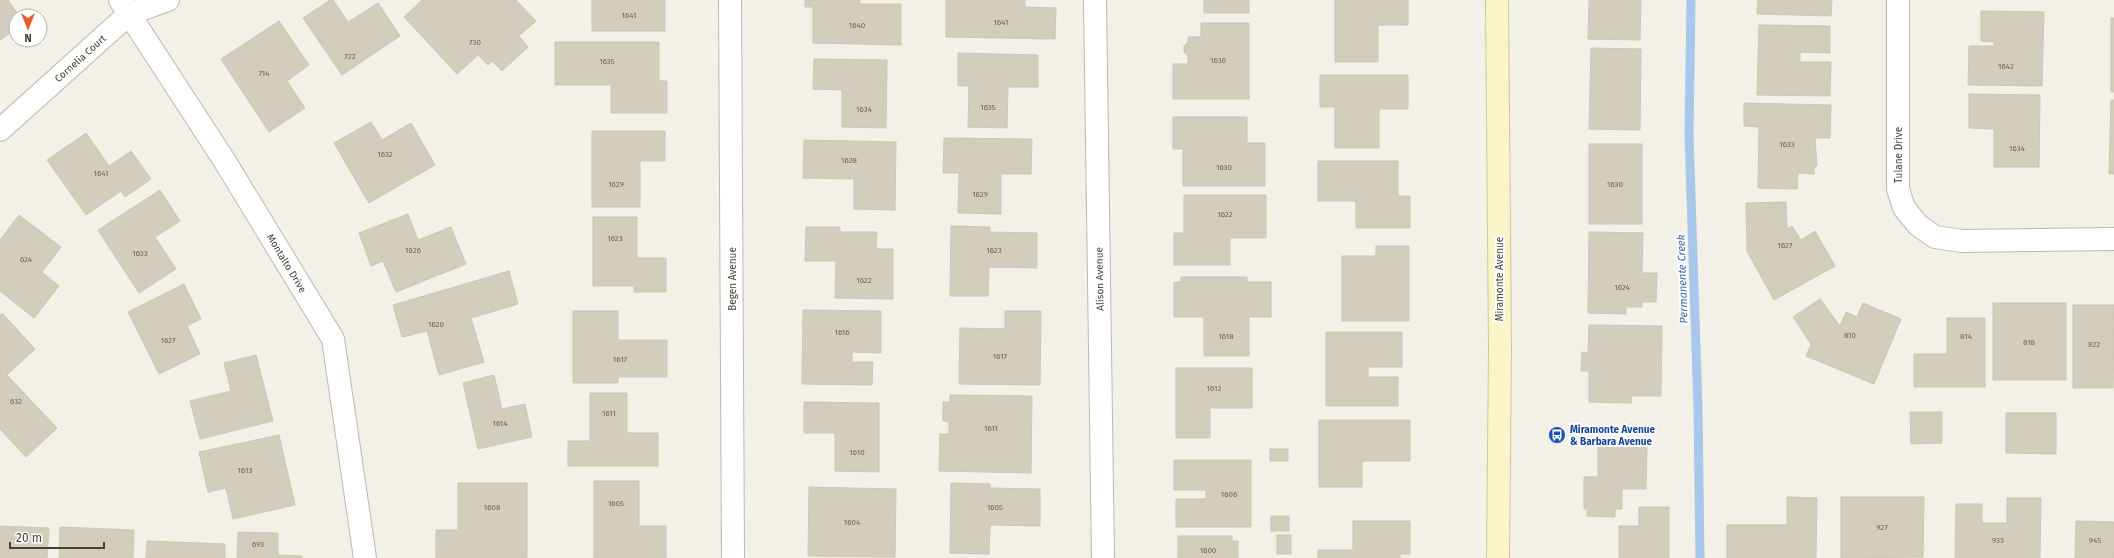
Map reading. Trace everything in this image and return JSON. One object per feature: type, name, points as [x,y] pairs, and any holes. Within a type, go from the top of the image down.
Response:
[{"type":"main road","name":"Miramonte Avenue","points":[[1498,0],[1500,340],[1498,558]]},
{"type":"street","name":"Cornelia Court","points":[[0,130],[125,7],[168,0]]},
{"type":"street","name":"Begen Avenue","points":[[730,0],[734,558]]},
{"type":"street","name":"Alison Avenue","points":[[1095,0],[1103,558]]},
{"type":"street","name":"Tulane Drive","points":[[1898,0],[1898,189],[1904,208],[1918,225],[1935,236],[1962,241],[2114,239]]},
{"type":"street","name":"Montalto Drive","points":[[125,7],[224,160],[333,339],[365,558]]},
{"type":"building","points":[[0,0],[8,0],[14,8],[8,8],[8,34],[0,40]]},
{"type":"building","points":[[330,0],[333,0],[348,22],[378,3],[400,36],[342,75],[303,18]]},
{"type":"building","points":[[422,0],[516,0],[536,21],[519,36],[528,47],[502,71],[492,61],[488,65],[478,55],[457,74],[404,17]]},
{"type":"building","points":[[592,0],[665,0],[665,31],[592,31]]},
{"type":"building","points":[[805,0],[860,0],[860,4],[901,4],[901,45],[813,43],[813,7],[805,7]]},
{"type":"building","points":[[946,0],[1025,0],[1025,7],[1056,8],[1055,39],[946,37]]},
{"type":"building","points":[[1204,0],[1249,0],[1249,13],[1204,13]]},
{"type":"building","points":[[1335,0],[1408,0],[1408,25],[1378,25],[1378,62],[1335,62]]},
{"type":"building","points":[[1589,0],[1641,0],[1640,40],[1588,39]]},
{"type":"building","points":[[1758,0],[1832,0],[1831,16],[1757,14]]},
{"type":"building","points":[[1981,11],[2044,12],[2042,86],[1968,85],[1969,46],[1994,46],[1994,42],[1981,41]]},
{"type":"building","points":[[2111,18],[2114,18],[2114,92],[2111,92]]},
{"type":"building","points":[[279,21],[309,65],[287,81],[305,108],[269,132],[221,59]]},
{"type":"building","points":[[1201,23],[1249,23],[1249,99],[1173,99],[1173,64],[1188,64],[1188,56],[1184,52],[1184,46],[1188,42],[1188,37],[1201,37]]},
{"type":"building","points":[[1759,25],[1830,26],[1830,53],[1800,52],[1800,62],[1831,62],[1830,96],[1757,95]]},
{"type":"building","points":[[555,42],[659,42],[659,81],[667,81],[667,113],[611,113],[611,85],[555,85]]},
{"type":"building","points":[[1591,48],[1641,49],[1640,130],[1589,129]]},
{"type":"building","points":[[958,53],[1038,55],[1038,87],[1008,87],[1007,128],[968,127],[969,86],[958,86]]},
{"type":"building","points":[[814,59],[887,60],[886,128],[842,127],[842,90],[813,89]]},
{"type":"building","points":[[1320,75],[1408,75],[1408,109],[1379,109],[1379,148],[1335,148],[1335,107],[1320,107]]},
{"type":"building","points":[[1969,94],[2040,95],[2039,167],[1994,167],[1994,129],[1969,128]]},
{"type":"building","points":[[2111,100],[2114,100],[2114,174],[2109,174]]},
{"type":"building","points":[[1744,103],[1831,105],[1830,138],[1815,138],[1817,166],[1814,168],[1814,174],[1798,173],[1797,189],[1758,188],[1759,127],[1744,126]]},
{"type":"building","points":[[1173,117],[1247,117],[1247,143],[1265,143],[1265,186],[1183,186],[1183,149],[1173,149]]},
{"type":"building","points":[[371,122],[382,140],[411,123],[435,165],[369,203],[334,143]]},
{"type":"building","points":[[592,131],[665,131],[665,161],[640,161],[640,207],[592,207]]},
{"type":"building","points":[[86,133],[109,166],[131,151],[151,179],[125,197],[121,191],[86,215],[47,160]]},
{"type":"building","points":[[944,138],[1032,139],[1031,174],[1001,174],[1001,214],[958,213],[959,173],[943,173]]},
{"type":"building","points":[[804,140],[896,142],[895,210],[854,209],[854,179],[803,178]]},
{"type":"building","points":[[1589,144],[1642,144],[1642,224],[1589,224]]},
{"type":"building","points":[[1318,161],[1398,161],[1398,196],[1410,196],[1410,228],[1356,228],[1356,201],[1318,201]]},
{"type":"building","points":[[160,190],[180,221],[155,237],[176,269],[139,293],[98,230]]},
{"type":"building","points":[[1184,195],[1266,195],[1266,238],[1230,238],[1230,265],[1174,265],[1174,233],[1184,233]]},
{"type":"building","points":[[1786,202],[1787,229],[1792,226],[1801,240],[1815,231],[1835,266],[1774,300],[1747,251],[1746,203]]},
{"type":"building","points":[[408,214],[418,240],[451,227],[466,264],[396,292],[383,261],[371,266],[359,233]]},
{"type":"building","points":[[19,215],[61,247],[42,272],[59,286],[34,318],[0,291],[0,240]]},
{"type":"building","points":[[593,217],[637,217],[637,258],[666,258],[666,292],[634,292],[634,286],[593,286]]},
{"type":"building","points":[[951,226],[990,227],[990,232],[1037,233],[1037,268],[989,267],[988,296],[950,296]]},
{"type":"building","points":[[806,227],[840,227],[840,232],[877,232],[876,249],[893,249],[893,299],[835,298],[836,261],[805,261]]},
{"type":"building","points":[[1589,232],[1643,233],[1642,273],[1657,273],[1656,302],[1642,302],[1642,307],[1626,307],[1626,314],[1588,313]]},
{"type":"building","points":[[1376,246],[1409,246],[1409,321],[1342,321],[1342,256],[1376,256]]},
{"type":"building","points":[[509,271],[518,304],[471,318],[484,362],[439,375],[427,331],[402,337],[393,305]]},
{"type":"building","points":[[1181,277],[1247,277],[1247,282],[1271,282],[1271,317],[1249,317],[1249,356],[1204,356],[1204,317],[1174,317],[1174,282],[1181,282]]},
{"type":"building","points":[[184,284],[201,319],[187,326],[200,354],[159,374],[128,312]]},
{"type":"building","points":[[1820,299],[1840,326],[1846,312],[1857,317],[1863,303],[1901,319],[1874,384],[1806,356],[1811,344],[1793,317]]},
{"type":"building","points":[[1993,303],[2066,303],[2066,380],[1993,380]]},
{"type":"building","points":[[2073,305],[2114,305],[2113,388],[2073,388]]},
{"type":"building","points":[[803,310],[881,311],[881,353],[852,352],[852,362],[873,362],[872,385],[802,384]]},
{"type":"building","points":[[573,311],[618,311],[618,340],[667,340],[667,377],[618,377],[618,383],[573,383]]},
{"type":"building","points":[[1005,311],[1041,311],[1040,385],[959,384],[960,328],[1005,329]]},
{"type":"building","points":[[2,313],[35,349],[7,375],[57,428],[26,457],[0,429],[0,315]]},
{"type":"building","points":[[1947,318],[1985,318],[1985,387],[1914,387],[1914,354],[1947,354]]},
{"type":"building","points":[[1589,325],[1662,326],[1661,396],[1632,396],[1631,403],[1589,402],[1589,371],[1581,371],[1582,352],[1588,353]]},
{"type":"building","points":[[1326,332],[1402,332],[1402,367],[1368,367],[1368,377],[1398,377],[1398,406],[1326,406]]},
{"type":"building","points":[[256,355],[273,421],[200,439],[190,401],[231,391],[224,363]]},
{"type":"building","points":[[1176,368],[1252,368],[1252,408],[1210,408],[1210,438],[1176,438]]},
{"type":"building","points":[[494,375],[502,409],[525,404],[532,437],[478,449],[463,383]]},
{"type":"building","points":[[590,393],[627,393],[627,433],[658,433],[658,466],[568,466],[568,441],[590,441]]},
{"type":"building","points":[[950,395],[1032,396],[1031,473],[939,471],[940,434],[949,434],[949,422],[943,421],[943,402],[950,402]]},
{"type":"building","points":[[804,402],[879,403],[879,472],[835,471],[835,433],[804,433]]},
{"type":"building","points":[[1910,412],[1942,412],[1942,443],[1911,444]]},
{"type":"building","points":[[2006,413],[2056,413],[2056,454],[2006,453]]},
{"type":"building","points":[[1319,420],[1410,420],[1410,461],[1362,461],[1362,487],[1319,487]]},
{"type":"building","points":[[279,435],[295,505],[233,519],[226,488],[208,492],[199,452]]},
{"type":"building","points":[[1598,441],[1647,441],[1646,489],[1622,489],[1622,509],[1615,509],[1615,517],[1587,516],[1587,509],[1584,509],[1584,477],[1598,477]]},
{"type":"building","points":[[1270,449],[1288,449],[1288,461],[1270,461]]},
{"type":"building","points":[[1174,460],[1251,460],[1251,527],[1176,527],[1176,499],[1206,499],[1206,490],[1174,490]]},
{"type":"building","points":[[594,481],[639,481],[639,526],[666,526],[666,558],[594,558]]},
{"type":"building","points":[[458,483],[527,483],[527,558],[436,558],[436,530],[458,530]]},
{"type":"building","points":[[951,483],[990,484],[990,488],[1040,489],[1040,526],[990,525],[989,554],[950,553]]},
{"type":"building","points":[[809,487],[896,489],[895,557],[808,556]]},
{"type":"building","points":[[1787,497],[1817,498],[1816,558],[1727,558],[1727,525],[1787,525]]},
{"type":"building","points":[[1841,497],[1924,497],[1923,557],[1841,558]]},
{"type":"building","points":[[2007,498],[2041,498],[2040,558],[1955,558],[1956,504],[1982,504],[1982,523],[2007,523]]},
{"type":"building","points":[[1639,507],[1669,507],[1669,558],[1619,558],[1619,526],[1639,526]]},
{"type":"building","points":[[1271,516],[1289,516],[1289,531],[1271,531]]},
{"type":"building","points":[[1353,521],[1410,521],[1410,554],[1400,554],[1400,558],[1318,558],[1318,550],[1353,550]]},
{"type":"building","points":[[2076,521],[2114,522],[2114,558],[2075,558]]},
{"type":"building","points":[[0,526],[49,528],[47,558],[0,558]]},
{"type":"building","points":[[60,527],[134,530],[133,558],[59,558]]},
{"type":"building","points":[[238,532],[278,533],[278,555],[302,556],[302,558],[237,558]]},
{"type":"building","points":[[1277,535],[1291,535],[1291,554],[1277,554]]},
{"type":"building","points":[[1178,536],[1232,536],[1232,541],[1238,541],[1238,558],[1178,558]]},
{"type":"building","points":[[147,541],[225,544],[225,558],[146,558]]},
{"type":"waterway","name":"Permanente Creek","points":[[1691,0],[1689,134],[1698,409],[1700,558]]},
{"type":"place","name":"Miramonte Avenue & Barbara Avenue","points":[[1557,435]]}]
